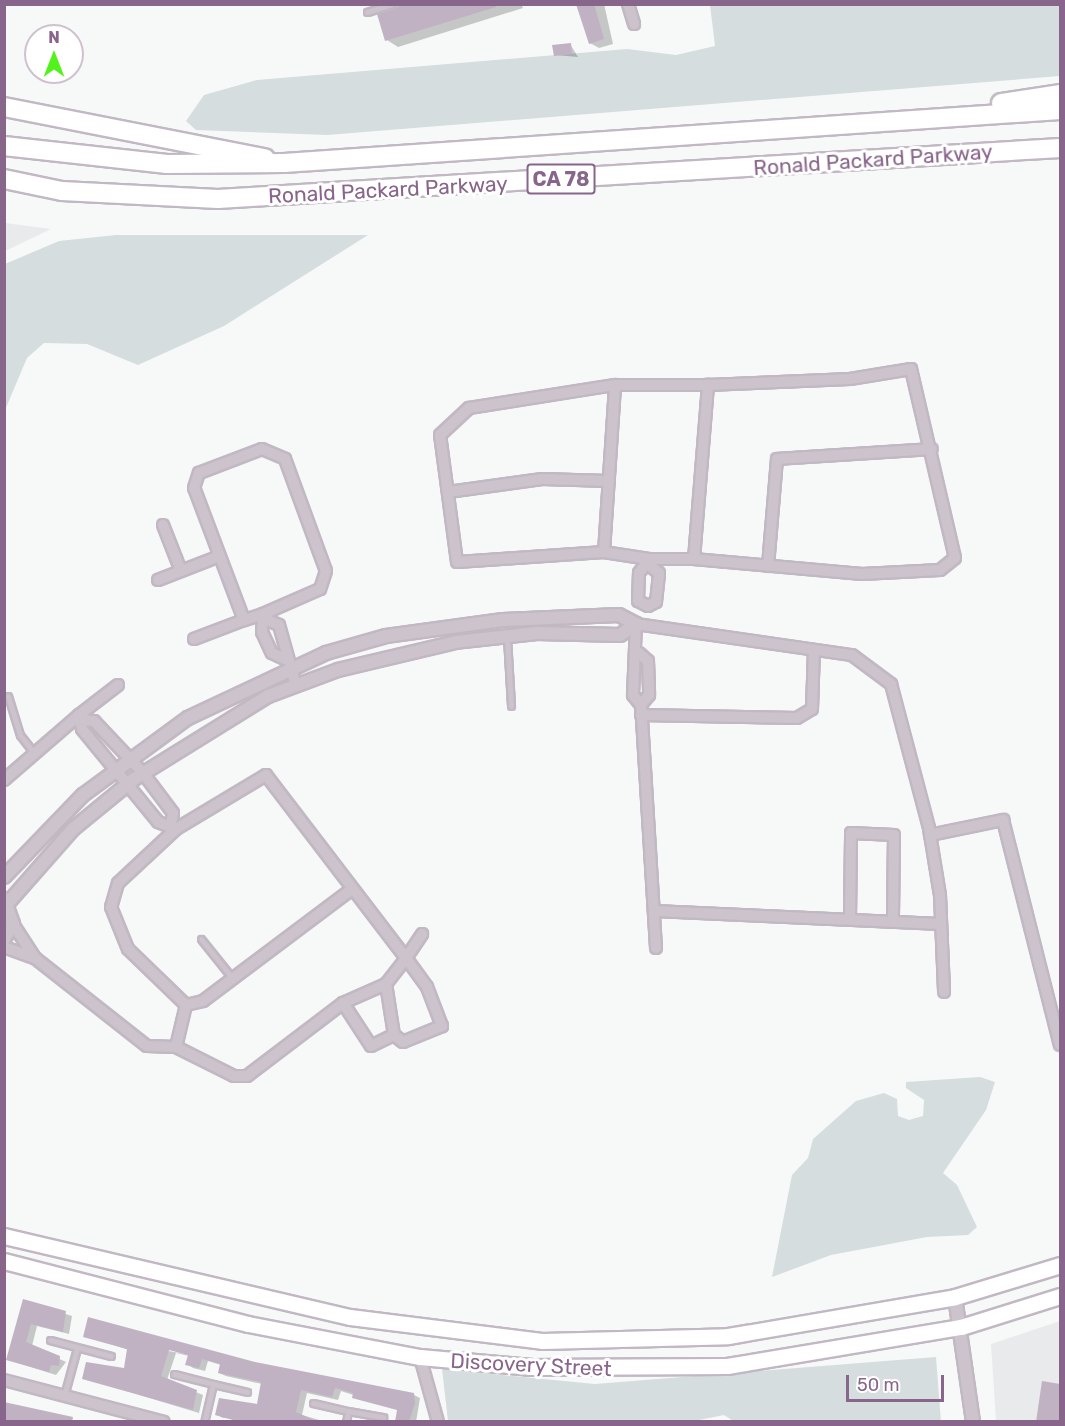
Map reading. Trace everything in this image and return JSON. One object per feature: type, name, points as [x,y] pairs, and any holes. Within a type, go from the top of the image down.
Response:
[{"type":"highway","points":[[883,122],[1060,94]]},
{"type":"highway","points":[[4,107],[114,132],[222,146],[284,163]]},
{"type":"highway","name":"Ronald Packard Parkway","points":[[4,146],[167,164],[284,163],[1060,110]]},
{"type":"highway","name":"Ronald Packard Parkway","points":[[4,178],[62,190],[152,198],[271,197],[1060,148]]},
{"type":"highway","points":[[4,186],[62,190]]},
{"type":"main road","name":"Discovery Street","points":[[4,1236],[350,1317],[542,1341],[728,1336],[955,1297],[1060,1265]]},
{"type":"main road","name":"Discovery Street","points":[[4,1261],[248,1324],[420,1357],[532,1368],[727,1366],[961,1328],[1060,1296]]},
{"type":"street","points":[[628,4],[634,24]]},
{"type":"street","points":[[910,369],[932,448],[955,558],[940,570],[862,574],[693,559],[649,562],[604,552],[457,562],[440,435],[469,408],[615,385],[708,385],[850,379],[910,369]]},
{"type":"street","points":[[604,552],[615,385]]},
{"type":"street","points":[[693,559],[708,385]]},
{"type":"street","points":[[768,566],[777,459],[932,448]]},
{"type":"street","points":[[194,639],[244,620],[264,616],[320,589],[326,571],[285,459],[272,450],[252,452],[200,474],[196,480],[220,556],[244,620]]},
{"type":"street","points":[[447,492],[542,479],[609,482]]},
{"type":"street","points":[[163,525],[181,571]]},
{"type":"street","points":[[158,580],[220,556]]},
{"type":"street","points":[[649,562],[659,573],[656,602],[648,606],[642,625],[639,653],[631,664],[633,695],[641,710],[656,948]]},
{"type":"street","points":[[648,606],[638,601],[639,573],[649,562]]},
{"type":"street","points":[[4,877],[83,795],[188,718],[287,664],[376,639],[446,626],[619,615],[642,625],[852,655],[891,684],[930,835],[941,924],[944,992]]},
{"type":"street","points":[[264,616],[262,632],[272,653],[287,664]]},
{"type":"street","points":[[264,616],[279,626],[287,664],[296,686]]},
{"type":"street","points":[[35,958],[13,924],[6,901],[73,829],[127,784],[221,723],[296,686],[456,642],[507,636],[620,635],[642,625]]},
{"type":"street","points":[[641,710],[797,718],[812,709],[814,650]]},
{"type":"street","points":[[639,653],[648,661],[649,695],[641,710]]},
{"type":"street","points":[[4,780],[118,685]]},
{"type":"street","points":[[81,717],[94,721],[143,773],[173,813],[174,826]]},
{"type":"street","points":[[81,717],[82,729],[158,822],[174,826]]},
{"type":"street","points":[[186,1005],[128,949],[111,907],[118,883],[174,826],[266,775],[427,987],[442,1026],[403,1042],[394,1035],[386,984]]},
{"type":"street","points":[[930,835],[1003,820],[1060,1045]]},
{"type":"street","points":[[850,919],[851,833],[894,835],[893,921]]},
{"type":"street","points":[[186,1005],[203,1001],[352,889]]},
{"type":"street","points":[[654,911],[941,924]]},
{"type":"street","points":[[4,939],[13,924]]},
{"type":"street","points":[[4,947],[35,958],[147,1046],[176,1047],[234,1076],[247,1076],[343,1003],[386,984],[422,934]]},
{"type":"street","points":[[343,1003],[370,1046],[394,1035]]},
{"type":"street","points":[[176,1047],[186,1005]]},
{"type":"street","points":[[955,1297],[973,1422]]},
{"type":"street","points":[[420,1357],[438,1422]]},
{"type":"street","points":[[4,1380],[164,1422]]},
{"type":"street","points":[[115,1422],[119,1410]]},
{"type":"lane","points":[[367,12],[391,4]]},
{"type":"lane","points":[[507,636],[512,706]]},
{"type":"lane","points":[[8,696],[20,735],[34,753]]},
{"type":"lane","points":[[201,939],[233,979]]},
{"type":"lane","points":[[50,1340],[111,1356]]},
{"type":"lane","points":[[64,1396],[77,1348]]},
{"type":"lane","points":[[174,1374],[247,1392]]},
{"type":"lane","points":[[204,1422],[213,1384]]},
{"type":"lane","points":[[313,1403],[383,1417]]},
{"type":"lane","points":[[346,1422],[348,1411]]},
{"type":"shaded area","points":[[710,5],[1060,5],[1060,76],[327,135],[196,130],[186,121],[204,95],[257,80],[627,49],[676,55],[715,46]]},
{"type":"shaded area","points":[[5,223],[51,229],[5,251]]},
{"type":"shaded area","points":[[116,235],[368,235],[224,326],[138,365],[87,344],[44,343],[27,358],[5,410],[5,264],[59,241]]},
{"type":"shaded area","points":[[980,1077],[995,1082],[986,1110],[943,1173],[957,1185],[977,1227],[968,1235],[927,1237],[831,1255],[772,1277],[792,1175],[808,1158],[813,1139],[856,1101],[884,1093],[897,1099],[898,1116],[909,1120],[923,1116],[924,1100],[906,1088],[906,1082]]},
{"type":"shaded area","points":[[1060,1321],[1060,1421],[996,1421],[991,1344]]},
{"type":"shaded area","points":[[936,1357],[941,1422],[735,1422],[724,1415],[689,1422],[448,1421],[442,1369],[595,1384]]},
{"type":"building","points":[[406,4],[496,4],[496,7],[385,41],[377,14]]},
{"type":"building","points":[[576,4],[594,4],[604,39],[589,44]]},
{"type":"building","points":[[571,43],[572,54],[554,56],[552,45]]},
{"type":"building","points":[[23,1299],[66,1311],[63,1332],[31,1324],[26,1342],[60,1356],[59,1366],[51,1365],[49,1372],[6,1360]]},
{"type":"building","points":[[88,1317],[255,1362],[414,1393],[415,1403],[409,1422],[395,1422],[397,1410],[352,1398],[353,1393],[335,1388],[332,1397],[301,1390],[296,1412],[318,1422],[240,1422],[215,1415],[219,1398],[257,1404],[261,1382],[218,1373],[220,1364],[202,1359],[199,1368],[185,1365],[188,1355],[169,1350],[161,1376],[197,1390],[193,1410],[82,1379],[86,1362],[124,1368],[127,1349],[83,1337]]},
{"type":"building","points":[[1042,1381],[1060,1384],[1060,1422],[1036,1422]]},
{"type":"building","points":[[4,1402],[73,1417],[72,1422],[4,1422]]}]
